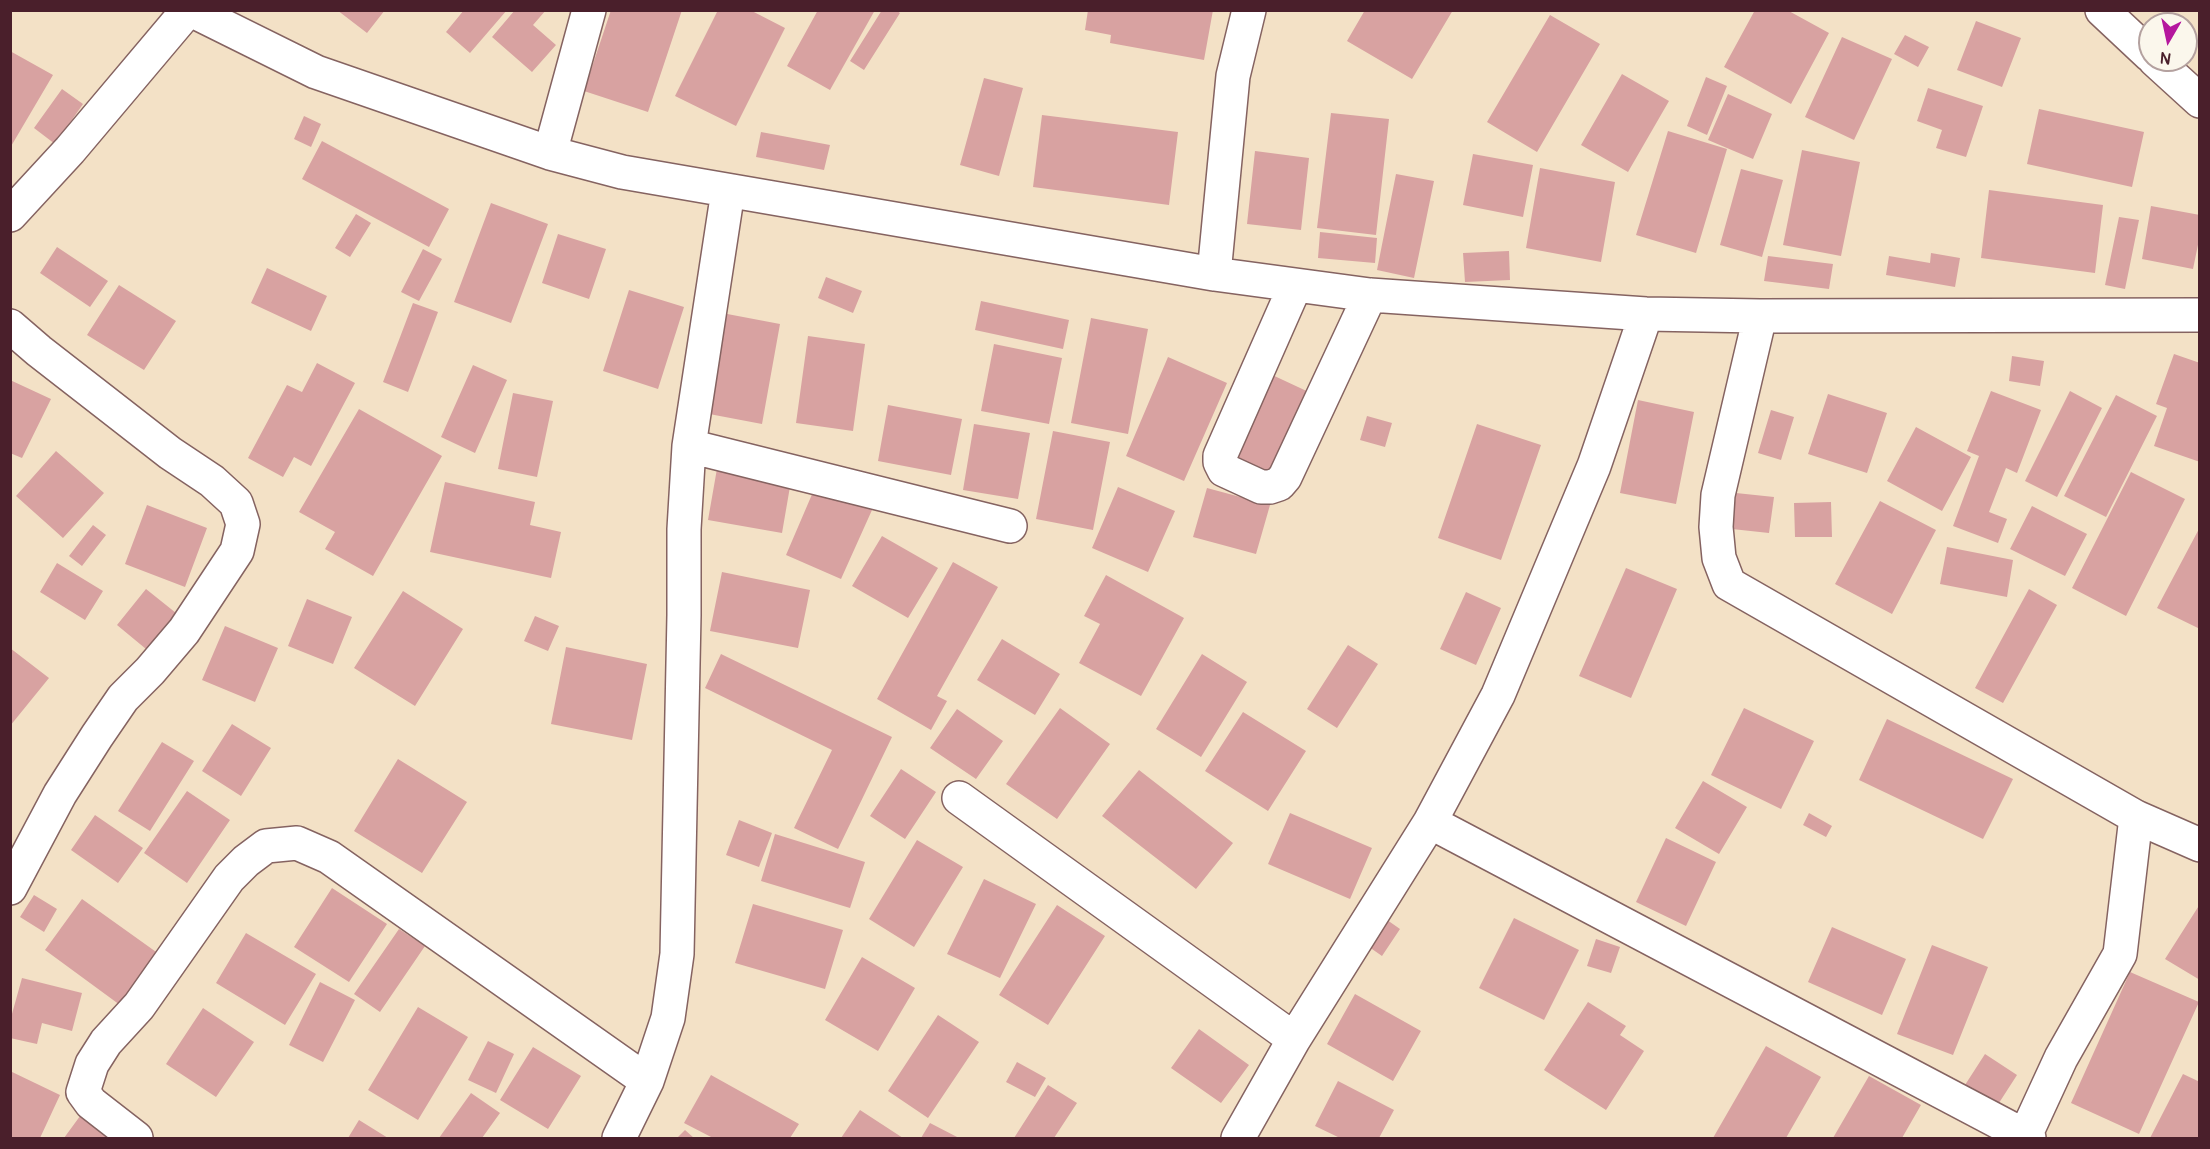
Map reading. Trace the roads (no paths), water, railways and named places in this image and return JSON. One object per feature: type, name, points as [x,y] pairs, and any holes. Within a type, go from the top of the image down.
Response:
[{"type":"street","points":[[10,215],[70,150],[190,10],[316,72],[550,153],[622,172],[1214,274],[1370,295],[1646,314],[2199,315]]},
{"type":"street","points":[[550,153],[589,10]]},
{"type":"street","points":[[1214,274],[1233,76],[1249,10]]},
{"type":"street","points":[[2102,10],[2138,44]]},
{"type":"street","points":[[2168,72],[2199,101]]},
{"type":"street","points":[[619,1138],[647,1082],[668,1018],[676,954],[684,529],[689,446],[728,191]]},
{"type":"street","points":[[1295,286],[1220,456],[1224,470],[1261,487],[1279,484],[1285,477],[1370,295]]},
{"type":"street","points":[[1238,1138],[1294,1039],[1430,822],[1498,695],[1594,466],[1646,314]]},
{"type":"street","points":[[1760,316],[1718,495],[1716,527],[1719,558],[1729,584],[2136,818],[2199,846]]},
{"type":"street","points":[[10,326],[171,453],[212,481],[236,503],[243,524],[237,551],[184,631],[123,698],[97,736],[60,794],[10,888]]},
{"type":"street","points":[[689,446],[1010,526]]},
{"type":"street","points":[[959,798],[1294,1039]]},
{"type":"street","points":[[1430,822],[2027,1137],[2061,1058],[2120,954],[2136,818]]},
{"type":"street","points":[[136,1138],[91,1103],[83,1092],[92,1064],[106,1042],[139,1006],[229,878],[266,846],[297,843],[329,857],[647,1082]]}]
